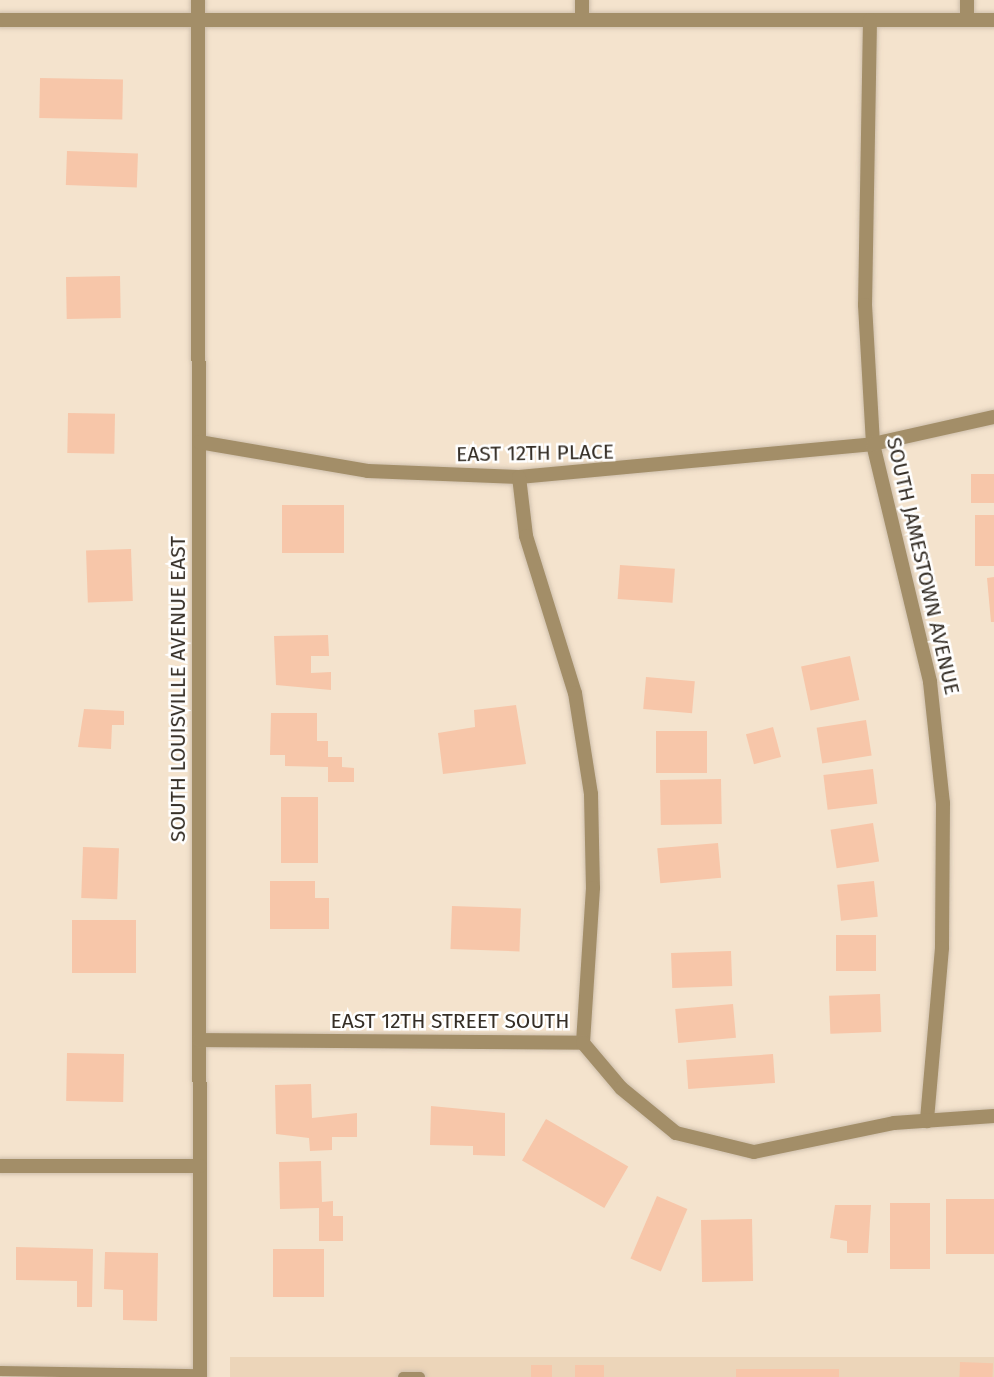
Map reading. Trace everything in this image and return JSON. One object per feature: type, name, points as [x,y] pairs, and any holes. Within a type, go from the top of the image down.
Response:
[{"type":"street","name":"SOUTH LOUISVILLE AVENUE EAST","points":[[198,0],[200,1376]]},
{"type":"street","points":[[582,0],[582,18]]},
{"type":"street","points":[[967,0],[967,20]]},
{"type":"street","points":[[0,20],[994,20]]},
{"type":"street","name":"SOUTH JAMESTOWN AVENUE","points":[[870,20],[865,291],[873,444],[930,682],[939,748],[946,878],[927,1121]]},
{"type":"street","name":"EAST 12TH PLACE","points":[[199,442],[368,471],[519,477],[631,472],[873,444],[994,417]]},
{"type":"street","points":[[519,477],[526,536],[575,693],[591,794],[593,888],[583,1043]]},
{"type":"street","name":"EAST 12TH STREET SOUTH","points":[[199,1040],[583,1043],[648,1113],[676,1133],[715,1147],[792,1149],[927,1121],[994,1116]]},
{"type":"street","points":[[0,1166],[200,1166]]},
{"type":"lane","points":[[0,1371],[200,1376]]},
{"type":"lane","points":[[403,1377],[420,1377]]},
{"type":"shaded area","points":[[230,1357],[994,1357],[994,1377],[230,1377]]},
{"type":"building","points":[[40,78],[123,79],[122,119],[39,118]]},
{"type":"building","points":[[67,151],[138,153],[137,187],[66,185]]},
{"type":"building","points":[[120,276],[121,318],[67,319],[66,277]]},
{"type":"building","points":[[68,413],[115,414],[114,454],[67,453]]},
{"type":"building","points":[[971,474],[994,474],[994,503],[971,503]]},
{"type":"building","points":[[282,505],[344,505],[344,553],[282,553]]},
{"type":"building","points":[[975,515],[994,515],[994,566],[975,566]]},
{"type":"building","points":[[131,549],[133,601],[88,603],[86,551]]},
{"type":"building","points":[[620,565],[675,569],[672,603],[618,599]]},
{"type":"building","points":[[994,577],[994,622],[991,622],[987,578]]},
{"type":"building","points":[[328,635],[329,656],[311,656],[311,673],[331,672],[331,690],[276,685],[274,636]]},
{"type":"building","points":[[850,656],[859,700],[810,710],[801,666]]},
{"type":"building","points":[[646,677],[695,681],[692,713],[643,709]]},
{"type":"building","points":[[516,705],[526,764],[443,774],[438,733],[475,727],[474,710]]},
{"type":"building","points":[[84,709],[124,711],[124,725],[112,725],[111,749],[78,747]]},
{"type":"building","points":[[271,713],[317,713],[317,741],[328,741],[328,757],[342,757],[342,767],[354,768],[354,782],[328,782],[328,767],[285,766],[285,755],[270,755]]},
{"type":"building","points":[[866,720],[872,756],[822,763],[817,728]]},
{"type":"building","points":[[773,727],[781,757],[754,764],[746,734]]},
{"type":"building","points":[[656,731],[707,731],[707,773],[656,773]]},
{"type":"building","points":[[873,769],[877,804],[828,810],[823,775]]},
{"type":"building","points":[[721,779],[722,824],[661,825],[660,780]]},
{"type":"building","points":[[281,797],[318,797],[318,863],[281,863]]},
{"type":"building","points":[[873,823],[879,862],[837,868],[831,830]]},
{"type":"building","points":[[718,843],[721,878],[660,883],[657,848]]},
{"type":"building","points":[[83,847],[119,848],[117,899],[81,898]]},
{"type":"building","points":[[270,881],[315,881],[315,898],[329,898],[329,929],[270,929]]},
{"type":"building","points":[[874,881],[878,917],[841,921],[837,885]]},
{"type":"building","points":[[452,906],[521,908],[519,951],[450,949]]},
{"type":"building","points":[[72,920],[136,920],[136,973],[72,973]]},
{"type":"building","points":[[836,935],[876,935],[876,971],[836,971]]},
{"type":"building","points":[[731,951],[732,986],[672,988],[671,953]]},
{"type":"building","points":[[880,994],[881,1032],[830,1034],[829,996]]},
{"type":"building","points":[[733,1004],[736,1038],[678,1043],[675,1009]]},
{"type":"building","points":[[67,1053],[124,1054],[123,1102],[66,1101]]},
{"type":"building","points":[[773,1054],[775,1083],[688,1089],[686,1060]]},
{"type":"building","points":[[311,1084],[312,1118],[357,1113],[357,1137],[332,1137],[332,1150],[310,1151],[309,1138],[276,1134],[275,1085]]},
{"type":"building","points":[[431,1106],[505,1113],[505,1156],[473,1155],[473,1146],[430,1145]]},
{"type":"building","points":[[546,1119],[628,1166],[604,1208],[522,1161]]},
{"type":"building","points":[[321,1161],[322,1202],[333,1201],[333,1216],[343,1216],[343,1241],[319,1241],[319,1208],[280,1209],[279,1162]]},
{"type":"building","points":[[657,1196],[687,1209],[661,1271],[630,1259]]},
{"type":"building","points":[[946,1199],[994,1199],[994,1254],[946,1254]]},
{"type":"building","points":[[890,1203],[930,1203],[930,1269],[890,1269]]},
{"type":"building","points":[[835,1205],[871,1205],[868,1253],[847,1253],[847,1241],[830,1238]]},
{"type":"building","points":[[752,1219],[753,1281],[702,1282],[701,1220]]},
{"type":"building","points":[[16,1247],[93,1249],[92,1307],[77,1307],[77,1281],[16,1280]]},
{"type":"building","points":[[273,1249],[324,1249],[324,1297],[273,1297]]},
{"type":"building","points":[[105,1252],[158,1253],[157,1321],[123,1320],[123,1290],[104,1289]]},
{"type":"building","points":[[960,1362],[993,1363],[992,1377],[959,1377]]},
{"type":"building","points":[[531,1365],[552,1365],[552,1377],[531,1377]]},
{"type":"building","points":[[575,1365],[604,1365],[604,1377],[575,1377]]},
{"type":"building","points":[[736,1369],[839,1369],[839,1377],[736,1377]]}]
